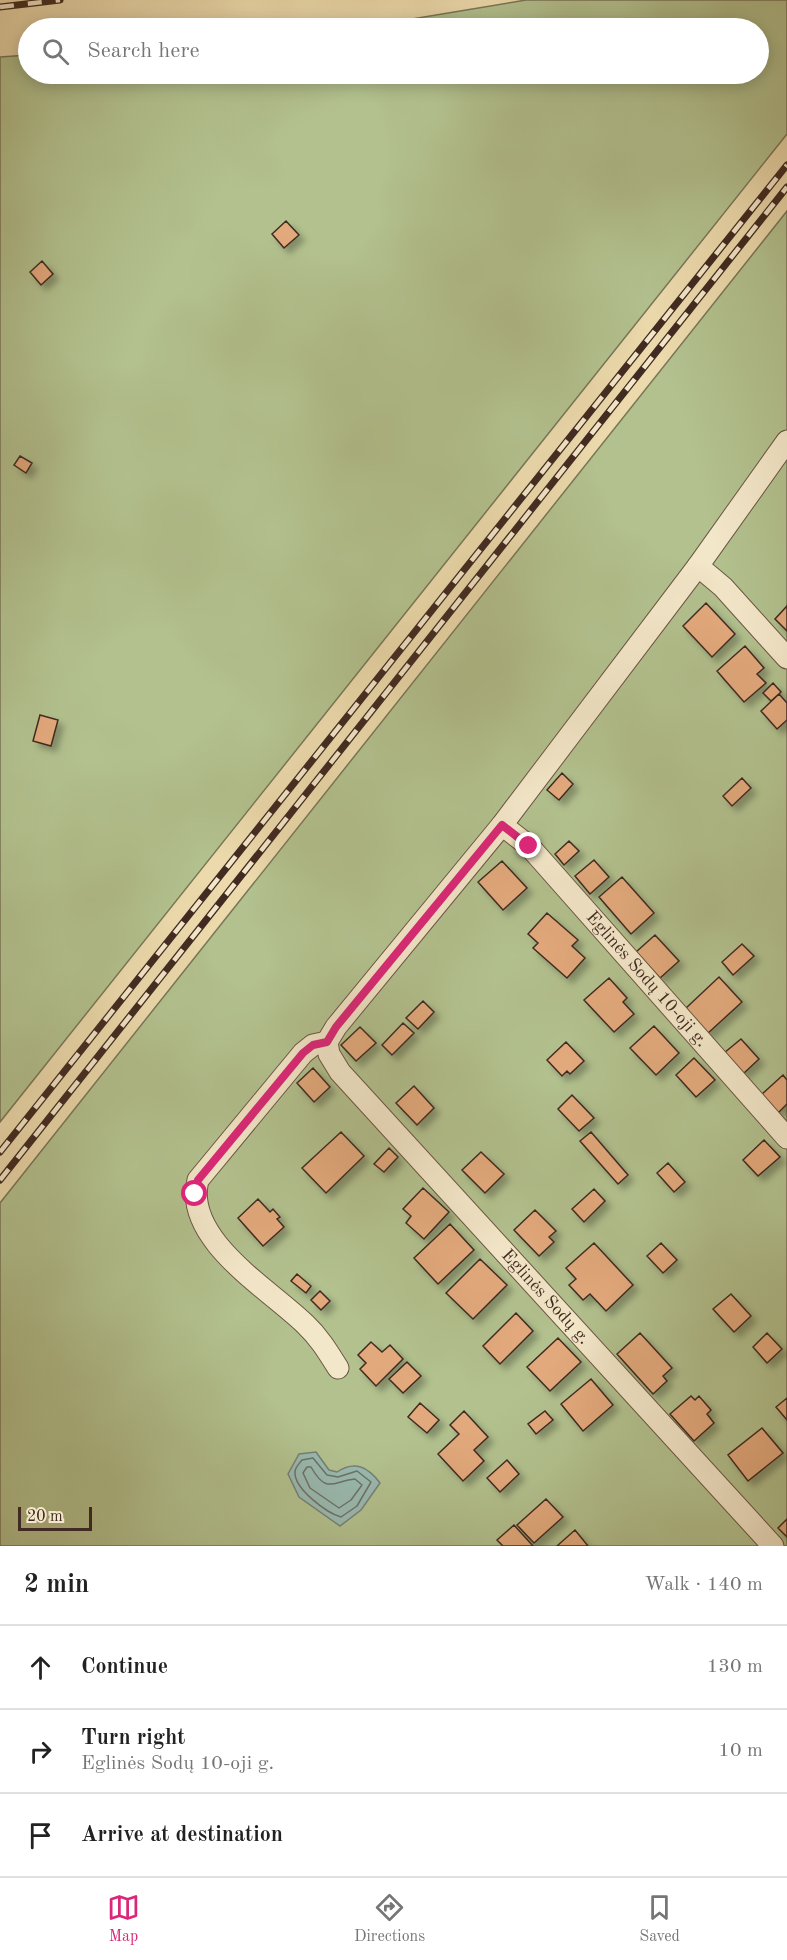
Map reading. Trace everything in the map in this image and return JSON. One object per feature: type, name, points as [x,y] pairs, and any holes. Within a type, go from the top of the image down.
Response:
[{"type":"street","points":[[338,1368],[322,1343],[305,1324],[220,1248],[201,1222],[195,1194],[198,1180],[303,1053],[313,1045],[327,1042],[336,1027],[502,825],[698,566],[787,441]]},
{"type":"street","points":[[698,566],[723,587],[787,658]]},
{"type":"street","name":"Eglinės Sodų 10-oji g.","points":[[502,825],[529,846],[787,1138]]},
{"type":"street","name":"Eglinės Sodų g.","points":[[327,1042],[328,1054],[340,1072],[773,1546]]},
{"type":"green space","points":[[526,0],[787,0],[787,134],[0,1122],[0,57],[18,56],[18,84],[769,84],[769,18],[418,18]]},
{"type":"green space","points":[[787,211],[787,1546],[0,1546],[0,1203]]},
{"type":"water","points":[[316,1452],[329,1470],[337,1472],[350,1466],[361,1467],[371,1473],[380,1483],[361,1510],[340,1526],[299,1497],[288,1474],[299,1454]]},
{"type":"building","points":[[286,221],[299,235],[284,248],[272,234]]},
{"type":"building","points":[[42,261],[53,274],[41,285],[30,272]]},
{"type":"building","points":[[20,456],[32,463],[26,473],[14,465]]},
{"type":"building","points":[[706,603],[735,634],[712,657],[683,626]]},
{"type":"building","points":[[787,606],[787,631],[775,619]]},
{"type":"building","points":[[745,646],[764,668],[757,674],[766,683],[744,702],[717,671]]},
{"type":"building","points":[[773,683],[781,692],[771,701],[763,693]]},
{"type":"building","points":[[779,694],[787,703],[787,720],[777,729],[761,711]]},
{"type":"building","points":[[40,715],[58,720],[51,746],[33,741]]},
{"type":"building","points":[[562,773],[573,784],[559,800],[547,790]]},
{"type":"building","points":[[742,778],[751,788],[732,806],[723,796]]},
{"type":"building","points":[[569,841],[579,851],[564,865],[555,854]]},
{"type":"building","points":[[594,860],[609,877],[590,894],[575,876]]},
{"type":"building","points":[[502,861],[527,888],[503,910],[478,882]]},
{"type":"building","points":[[622,877],[654,913],[631,934],[599,897]]},
{"type":"building","points":[[547,913],[578,940],[572,946],[585,958],[567,978],[533,948],[538,943],[528,934]]},
{"type":"building","points":[[655,935],[679,961],[660,978],[636,952]]},
{"type":"building","points":[[742,944],[754,956],[733,975],[722,962]]},
{"type":"building","points":[[719,977],[742,1002],[707,1034],[685,1009]]},
{"type":"building","points":[[609,978],[627,998],[623,1002],[634,1014],[614,1032],[584,1000]]},
{"type":"building","points":[[423,1001],[434,1012],[418,1029],[406,1018]]},
{"type":"building","points":[[403,1023],[414,1033],[392,1055],[382,1045]]},
{"type":"building","points":[[654,1026],[679,1053],[656,1075],[630,1048]]},
{"type":"building","points":[[360,1027],[376,1043],[356,1061],[341,1045]]},
{"type":"building","points":[[741,1039],[759,1059],[743,1074],[724,1053]]},
{"type":"building","points":[[566,1042],[584,1061],[570,1074],[567,1071],[562,1076],[547,1060]]},
{"type":"building","points":[[694,1058],[715,1080],[696,1097],[676,1075]]},
{"type":"building","points":[[313,1068],[330,1087],[314,1102],[297,1083]]},
{"type":"building","points":[[783,1075],[787,1080],[787,1104],[778,1113],[761,1095]]},
{"type":"building","points":[[414,1086],[434,1108],[417,1125],[396,1103]]},
{"type":"building","points":[[572,1095],[594,1118],[579,1131],[558,1109]]},
{"type":"building","points":[[341,1132],[364,1156],[326,1193],[302,1168]]},
{"type":"building","points":[[591,1132],[628,1175],[618,1184],[580,1141]]},
{"type":"building","points":[[764,1140],[780,1157],[758,1176],[743,1160]]},
{"type":"building","points":[[389,1148],[398,1157],[384,1172],[374,1164]]},
{"type":"building","points":[[481,1152],[504,1174],[485,1193],[462,1170]]},
{"type":"building","points":[[668,1163],[685,1182],[674,1192],[657,1173]]},
{"type":"building","points":[[423,1188],[449,1212],[424,1239],[406,1223],[411,1216],[403,1209]]},
{"type":"building","points":[[594,1189],[605,1201],[584,1222],[572,1209]]},
{"type":"building","points":[[258,1199],[270,1212],[273,1209],[280,1217],[277,1219],[284,1227],[263,1246],[238,1218]]},
{"type":"building","points":[[535,1210],[556,1231],[549,1237],[554,1242],[539,1256],[514,1230]]},
{"type":"building","points":[[450,1224],[474,1250],[438,1284],[414,1258]]},
{"type":"building","points":[[594,1243],[633,1285],[606,1311],[590,1294],[583,1300],[569,1285],[576,1279],[566,1268]]},
{"type":"building","points":[[661,1243],[677,1260],[663,1273],[647,1256]]},
{"type":"building","points":[[480,1259],[507,1285],[473,1319],[446,1293]]},
{"type":"building","points":[[297,1274],[311,1286],[306,1293],[291,1281]]},
{"type":"building","points":[[320,1291],[330,1301],[321,1310],[311,1300]]},
{"type":"building","points":[[731,1294],[751,1316],[734,1332],[713,1309]]},
{"type":"building","points":[[516,1313],[533,1331],[500,1364],[483,1346]]},
{"type":"building","points":[[640,1333],[672,1368],[663,1376],[667,1381],[653,1394],[617,1354]]},
{"type":"building","points":[[767,1333],[782,1349],[767,1363],[753,1347]]},
{"type":"building","points":[[558,1338],[581,1362],[550,1391],[527,1367]]},
{"type":"building","points":[[371,1342],[382,1352],[390,1345],[403,1359],[376,1386],[360,1369],[366,1363],[358,1355]]},
{"type":"building","points":[[407,1362],[421,1376],[403,1393],[389,1379]]},
{"type":"building","points":[[591,1379],[613,1405],[583,1431],[561,1404]]},
{"type":"building","points":[[691,1396],[695,1400],[699,1396],[711,1410],[707,1414],[714,1423],[694,1441],[670,1414]]},
{"type":"building","points":[[787,1398],[787,1420],[776,1407]]},
{"type":"building","points":[[420,1403],[439,1420],[427,1433],[408,1417]]},
{"type":"building","points":[[464,1411],[488,1437],[474,1450],[484,1461],[463,1481],[438,1454],[459,1434],[450,1425]]},
{"type":"building","points":[[545,1411],[553,1420],[536,1434],[528,1424]]},
{"type":"building","points":[[762,1428],[783,1453],[748,1481],[728,1455]]},
{"type":"building","points":[[507,1460],[519,1474],[500,1492],[487,1478]]},
{"type":"building","points":[[546,1499],[563,1517],[534,1543],[517,1525]]},
{"type":"building","points":[[787,1519],[787,1537],[778,1528]]},
{"type":"building","points":[[514,1525],[533,1546],[503,1546],[497,1540]]},
{"type":"building","points":[[575,1530],[588,1546],[557,1546]]},
{"type":"railway","points":[[0,7],[60,0]]},
{"type":"railway","points":[[0,1152],[787,165]]},
{"type":"railway","points":[[0,1180],[787,187]]},
{"type":"route","points":[[195,1194],[198,1180],[303,1053],[313,1045],[327,1042],[336,1027],[502,825],[529,846]]}]
